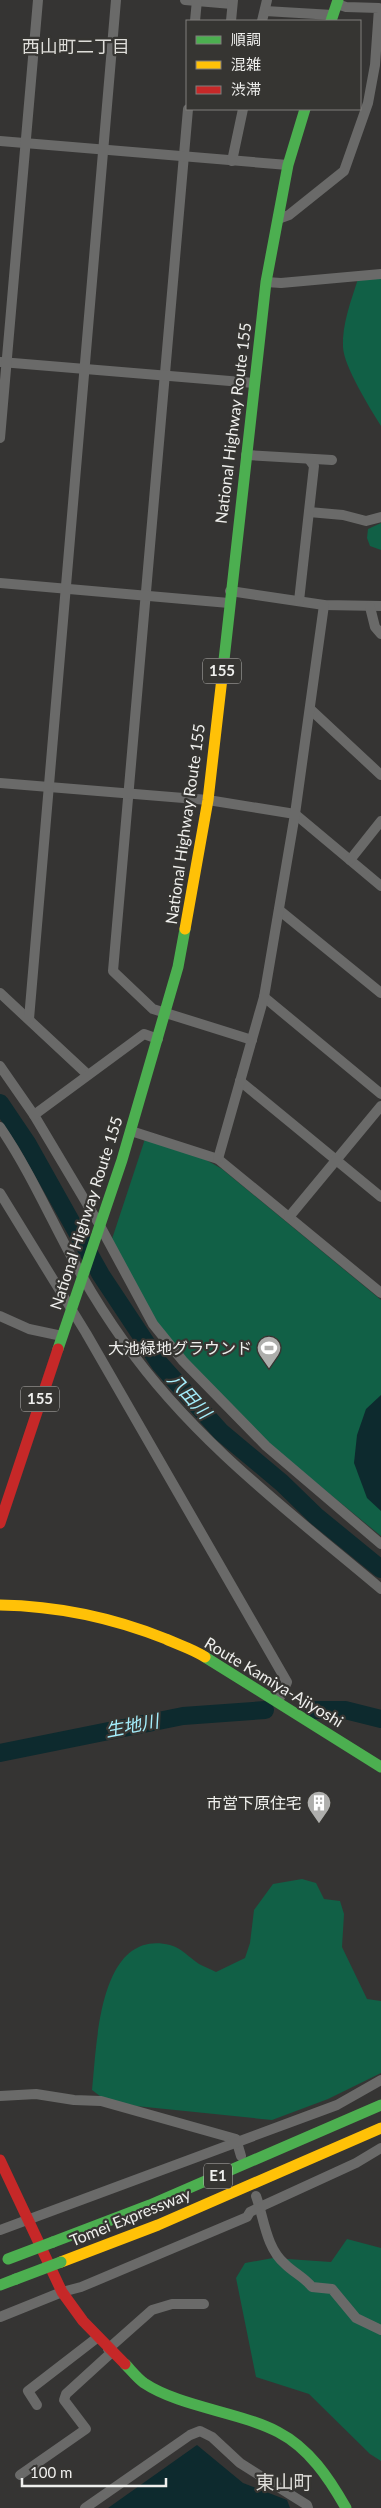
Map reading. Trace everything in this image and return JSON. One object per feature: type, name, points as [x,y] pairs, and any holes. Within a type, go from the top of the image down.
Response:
[{"type":"main road","name":"National Highway Route 155","points":[[0,1523],[131,1131],[165,1015],[190,909],[208,800],[266,282],[288,165],[305,110]]},
{"type":"main road","name":"Route Kamiya-Ajiyoshi","points":[[0,1605],[44,1606],[95,1616],[143,1630],[199,1653],[381,1767]]},
{"type":"main road","name":"Tomei Expressway","points":[[4,2261],[150,2204],[381,2105]]},
{"type":"main road","name":"Tomei Expressway","points":[[0,2285],[158,2225],[381,2128]]},
{"type":"main road","points":[[0,2160],[62,2292],[110,2350],[144,2383],[164,2393],[278,2432],[314,2460],[329,2478],[346,2508]]},
{"type":"street","points":[[0,438],[3,362],[26,143],[38,0]]},
{"type":"street","points":[[29,1020],[116,0]]},
{"type":"street","points":[[185,0],[233,2],[231,20]]},
{"type":"street","points":[[267,0],[264,16],[335,10],[346,7],[379,8],[375,66],[368,103],[344,171],[289,215],[278,219]]},
{"type":"street","points":[[195,20],[197,1]]},
{"type":"street","points":[[188,110],[130,794],[113,972],[153,1009],[165,1015],[252,1040]]},
{"type":"street","points":[[232,160],[243,110]]},
{"type":"street","points":[[0,141],[288,165]]},
{"type":"street","points":[[266,282],[281,283],[381,274]]},
{"type":"street","points":[[3,362],[254,383]]},
{"type":"street","points":[[246,455],[332,460]]},
{"type":"street","points":[[299,601],[314,466],[309,459]]},
{"type":"street","points":[[309,512],[343,515],[366,521],[381,517]]},
{"type":"street","points":[[0,583],[147,596],[230,597],[299,601],[324,606],[381,606]]},
{"type":"street","points":[[218,1159],[264,997],[295,814],[324,606]]},
{"type":"street","points":[[370,607],[375,627],[381,634]]},
{"type":"street","points":[[310,709],[381,775]]},
{"type":"street","points":[[0,783],[208,800],[295,814],[381,886]]},
{"type":"street","points":[[350,860],[381,821]]},
{"type":"street","points":[[279,910],[381,993]]},
{"type":"street","points":[[0,993],[87,1074]]},
{"type":"street","points":[[264,997],[381,1094]]},
{"type":"street","points":[[34,1115],[87,1074],[144,1034],[158,1039]]},
{"type":"street","points":[[0,1068],[34,1115],[99,1224],[153,1324],[183,1361],[266,1446],[381,1544]]},
{"type":"street","points":[[240,1081],[381,1197]]},
{"type":"street","points":[[289,1217],[381,1106]]},
{"type":"street","points":[[0,1127],[36,1187],[82,1276],[125,1343],[187,1416],[244,1473],[381,1589]]},
{"type":"street","points":[[131,1131],[218,1159],[381,1293]]},
{"type":"street","points":[[0,1193],[71,1308],[287,1682],[278,1701]]},
{"type":"street","points":[[0,1316],[29,1329],[62,1336]]},
{"type":"street","points":[[0,2230],[337,2105],[381,2080]]},
{"type":"street","points":[[0,2096],[36,2094],[74,2100],[101,2101],[236,2138],[241,2156]]},
{"type":"street","points":[[0,2317],[62,2292],[81,2287],[247,2217],[250,2212],[356,2163],[381,2148]]},
{"type":"street","points":[[256,2196],[273,2247],[284,2264],[305,2278],[312,2287],[332,2289],[356,2318],[381,2330]]},
{"type":"street","points":[[20,2475],[86,2429],[64,2400],[66,2394],[152,2310],[172,2304],[204,2304]]},
{"type":"street","points":[[37,2406],[28,2391],[98,2337]]},
{"type":"street","points":[[85,2508],[190,2435],[200,2431],[212,2437],[240,2463],[299,2500],[308,2508]]},
{"type":"green space","points":[[381,277],[381,426],[364,398],[348,365],[344,355],[343,338],[345,321],[358,279]]},
{"type":"green space","points":[[381,523],[381,550],[370,546],[367,538],[368,529]]},
{"type":"green space","points":[[145,1139],[201,1157],[222,1169],[381,1300],[381,1536],[271,1446],[186,1359],[155,1321],[111,1242]]},
{"type":"green space","points":[[302,1879],[316,1883],[324,1899],[340,1901],[344,1914],[342,1947],[367,1999],[381,2001],[381,2073],[328,2099],[272,2120],[136,2106],[104,2099],[92,2090],[96,2046],[106,1994],[115,1972],[128,1954],[146,1945],[170,1945],[181,1950],[199,1964],[216,1972],[245,1958],[250,1943],[254,1910],[273,1884]]},
{"type":"green space","points":[[347,2239],[381,2248],[381,2461],[370,2454],[309,2394],[256,2377],[236,2278],[245,2263],[273,2258],[331,2262]]},
{"type":"water","points":[[381,1395],[381,1511],[367,1498],[354,1463],[357,1435],[366,1409]]},
{"type":"water","points":[[197,2445],[243,2483],[287,2500],[290,2508],[108,2508]]},
{"type":"waterway","name":"八田川","points":[[0,1103],[27,1143],[101,1275],[160,1364],[221,1432],[282,1483],[316,1516],[381,1569]]},
{"type":"waterway","name":"生地川","points":[[0,1753],[183,1716],[265,1710]]},
{"type":"waterway","name":"生地川","points":[[314,1710],[345,1710],[381,1719]]},
{"type":"traffic: fast","points":[[331,20],[338,0]]},
{"type":"traffic: fast","points":[[222,678],[266,282],[288,165],[305,110]]},
{"type":"traffic: fast","points":[[58,1349],[122,1160],[178,967],[185,929]]},
{"type":"traffic: fast","points":[[205,1657],[381,1767]]},
{"type":"traffic: fast","points":[[53,2242],[150,2205],[381,2105]]},
{"type":"traffic: fast","points":[[8,2259],[53,2242]]},
{"type":"traffic: fast","points":[[16,2279],[61,2262]]},
{"type":"traffic: fast","points":[[0,2285],[16,2279]]},
{"type":"traffic: fast","points":[[125,2364],[141,2381],[159,2391],[192,2404],[263,2425],[289,2439],[309,2455],[333,2486],[346,2508]]},
{"type":"traffic: slow","points":[[185,929],[208,800],[222,678]]},
{"type":"traffic: slow","points":[[0,1605],[64,1610],[105,1619],[145,1631],[191,1649],[205,1657]]},
{"type":"traffic: slow","points":[[61,2262],[158,2225],[381,2128]]},
{"type":"traffic: jam","points":[[0,1523],[58,1349]]},
{"type":"traffic: jam","points":[[0,2160],[62,2292],[83,2321],[125,2364]]},
{"type":"place","name":"大池緑地グラウンド","points":[[269,1369]]},
{"type":"place","name":"市営下原住宅","points":[[319,1824]]},
{"type":"district","name":"西山町二丁目","points":[[76,47]]},
{"type":"district","name":"東山町","points":[[284,2482]]}]
